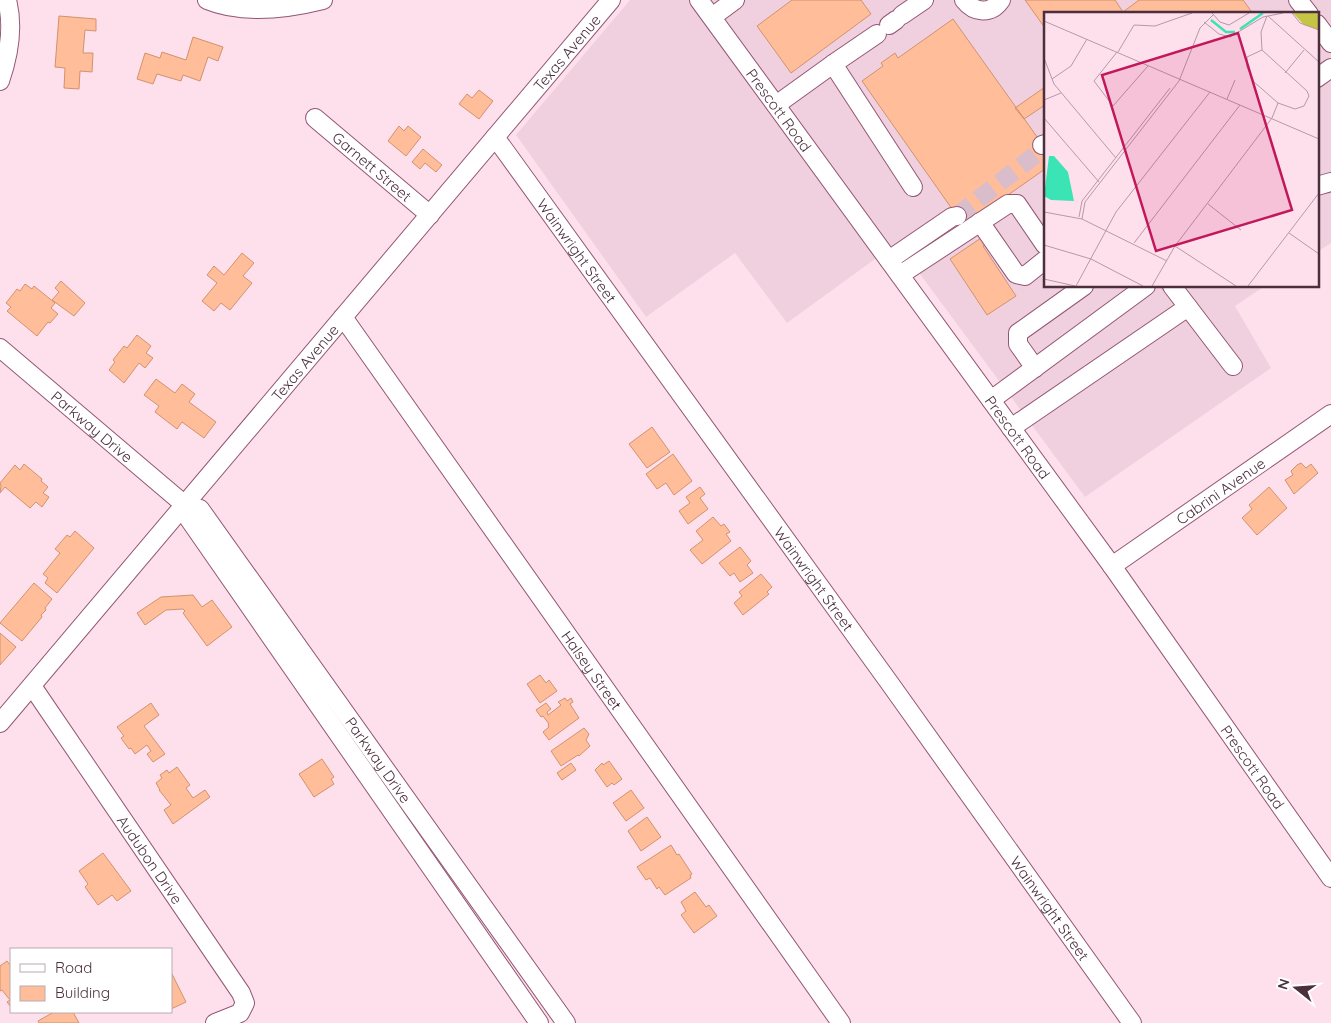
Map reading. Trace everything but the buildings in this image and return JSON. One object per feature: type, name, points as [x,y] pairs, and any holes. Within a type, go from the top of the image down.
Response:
[{"type":"street","points":[[0,81],[7,60],[10,30],[7,0]]},
{"type":"street","points":[[207,0],[229,6],[272,9],[323,0]]},
{"type":"street","name":"Texas Avenue","points":[[0,723],[611,0]]},
{"type":"street","name":"Prescott Road","points":[[699,0],[1112,566],[1331,878]]},
{"type":"street","points":[[712,17],[735,0]]},
{"type":"street","points":[[776,105],[924,0]]},
{"type":"street","points":[[964,0],[969,6],[981,11],[994,8],[1001,0]]},
{"type":"street","points":[[1298,0],[1308,12]]},
{"type":"street","points":[[1318,25],[1331,43]]},
{"type":"street","points":[[833,64],[913,187]]},
{"type":"street","points":[[1318,77],[1331,68]]},
{"type":"street","name":"Garnett Street","points":[[315,118],[430,215]]},
{"type":"street","name":"Wainwright Street","points":[[495,137],[1132,1023]]},
{"type":"street","points":[[1318,186],[1331,182]]},
{"type":"street","points":[[900,275],[1008,204],[1017,204],[1044,244]]},
{"type":"street","points":[[889,260],[954,215]]},
{"type":"street","points":[[980,222],[1016,274],[1026,276],[1044,261]]},
{"type":"street","points":[[1035,368],[1018,344],[1018,333],[1081,288]]},
{"type":"street","points":[[991,400],[1143,288]]},
{"type":"street","points":[[1174,288],[1232,366]]},
{"type":"street","points":[[1011,428],[1188,307]]},
{"type":"street","name":"Halsey Street","points":[[343,317],[840,1023]]},
{"type":"street","name":"Parkway Drive","points":[[0,348],[185,505],[200,509],[566,1023]]},
{"type":"street","name":"Cabrini Avenue","points":[[1112,566],[1331,414]]},
{"type":"street","name":"Parkway Drive","points":[[185,505],[189,519],[539,1023]]},
{"type":"street","name":"Audubon Drive","points":[[32,686],[241,993],[245,1003],[240,1013],[215,1023]]},
{"type":"shaded area","points":[[630,0],[1331,0],[1331,243],[1318,251],[1318,12],[1044,12],[1044,288],[1262,288],[1235,306],[1271,368],[1085,497],[897,243],[787,323],[735,253],[646,317],[516,135]]},
{"type":"tunnel","points":[[957,216],[1044,148]]}]
